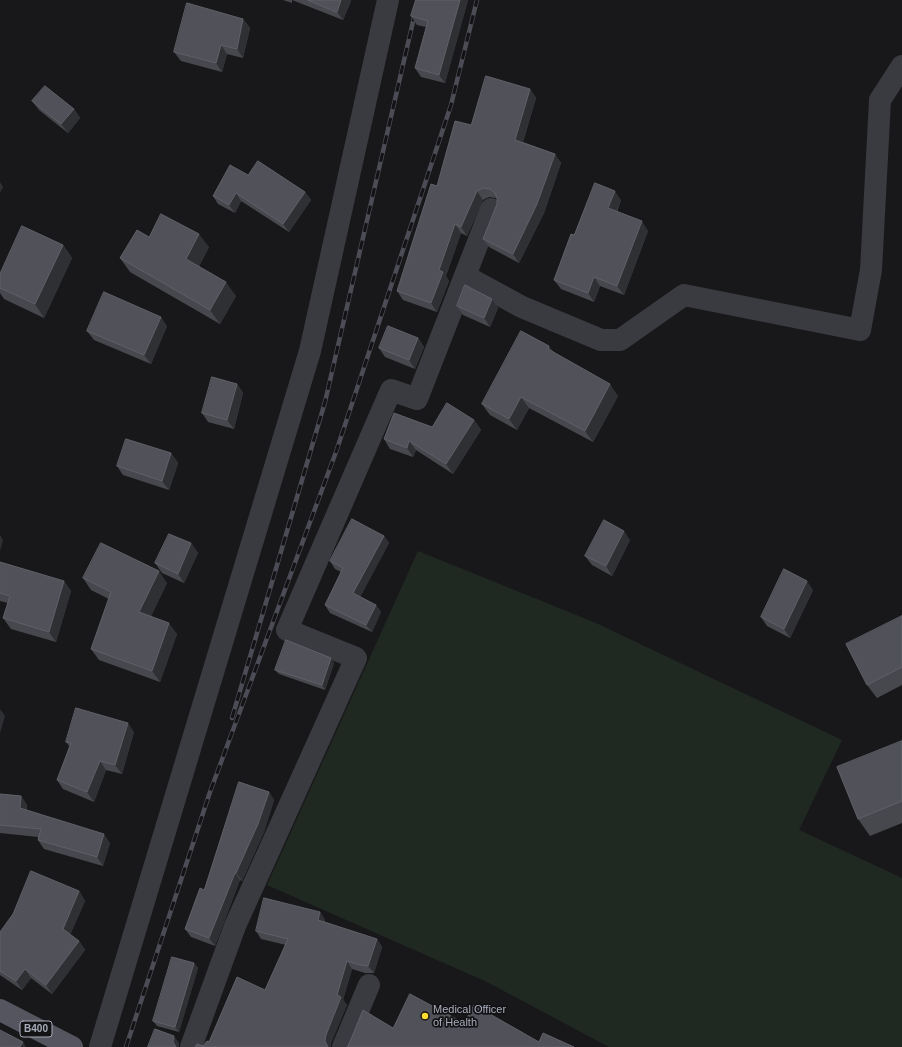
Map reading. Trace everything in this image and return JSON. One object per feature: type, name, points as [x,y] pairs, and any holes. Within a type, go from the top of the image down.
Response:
[{"type":"main road","name":"B400","points":[[0,1010],[72,1047]]},
{"type":"street","points":[[100,1047],[310,351],[388,0]]},
{"type":"street","points":[[465,276],[522,307],[601,340],[620,340],[684,295],[860,330],[871,270],[880,100],[902,66]]},
{"type":"street","points":[[191,1047],[235,926],[356,658],[286,630],[391,390],[417,399],[491,209]]},
{"type":"street","points":[[343,1047],[369,985]]},
{"type":"shaded area","points":[[418,551],[596,623],[842,740],[799,830],[902,878],[902,1047],[609,1047],[487,982],[267,885]]},
{"type":"building","points":[[308,0],[341,0],[337,12]]},
{"type":"building","points":[[416,0],[460,0],[439,75],[415,68],[428,21],[411,16]]},
{"type":"building","points":[[187,3],[243,19],[237,49],[221,45],[216,63],[174,52]]},
{"type":"building","points":[[486,76],[530,89],[515,140],[555,154],[537,204],[513,254],[483,239],[497,204],[497,198],[495,193],[490,189],[483,188],[477,191],[461,227],[455,224],[439,270],[443,272],[431,303],[397,291],[431,184],[437,186],[455,121],[471,125]]},
{"type":"building","points":[[45,86],[74,109],[61,124],[32,101]]},
{"type":"building","points":[[258,161],[305,192],[283,224],[236,193],[229,205],[213,196],[230,165],[248,175]]},
{"type":"building","points":[[595,183],[615,191],[608,208],[642,221],[617,286],[594,277],[588,293],[554,280],[571,234],[574,235]]},
{"type":"building","points":[[161,214],[199,234],[186,259],[226,282],[210,310],[120,258],[137,230],[149,237]]},
{"type":"building","points":[[22,226],[63,245],[35,304],[0,288],[0,274]]},
{"type":"building","points":[[465,285],[492,299],[484,318],[457,306]]},
{"type":"building","points":[[104,292],[161,317],[144,355],[87,331]]},
{"type":"building","points":[[388,326],[418,338],[409,360],[379,348]]},
{"type":"building","points":[[521,331],[549,346],[548,349],[610,384],[585,431],[521,397],[509,419],[482,404]]},
{"type":"building","points":[[212,377],[237,384],[227,420],[202,413]]},
{"type":"building","points":[[447,403],[474,420],[446,464],[409,441],[407,448],[384,439],[394,413],[432,427]]},
{"type":"building","points":[[126,439],[171,453],[162,481],[117,466]]},
{"type":"building","points":[[352,519],[384,536],[353,593],[376,605],[366,625],[325,605],[343,568],[330,561]]},
{"type":"building","points":[[604,520],[624,531],[606,566],[585,556]]},
{"type":"building","points":[[169,534],[191,543],[178,574],[155,563]]},
{"type":"building","points":[[101,543],[159,571],[139,612],[169,623],[152,671],[91,649],[111,592],[83,578]]},
{"type":"building","points":[[0,562],[64,581],[49,632],[3,618],[10,596],[0,593]]},
{"type":"building","points":[[784,569],[807,581],[784,629],[761,617]]},
{"type":"building","points":[[902,616],[902,667],[867,685],[846,644]]},
{"type":"building","points":[[286,640],[331,658],[322,685],[275,670]]},
{"type":"building","points":[[76,708],[128,723],[115,765],[100,761],[87,792],[57,780],[71,743],[66,742]]},
{"type":"building","points":[[902,741],[902,801],[858,819],[837,767]]},
{"type":"building","points":[[239,782],[269,792],[258,824],[235,873],[209,938],[185,929],[200,888],[204,890]]},
{"type":"building","points":[[0,794],[21,796],[20,808],[104,834],[97,857],[38,840],[41,829],[0,825]]},
{"type":"building","points":[[31,871],[79,891],[63,929],[79,941],[46,985],[25,969],[16,981],[0,971],[0,932],[13,914]]},
{"type":"building","points":[[264,898],[320,912],[318,920],[377,939],[368,966],[347,961],[337,995],[341,997],[326,1035],[325,1041],[328,1047],[195,1047],[197,1044],[203,1046],[207,1041],[209,1042],[237,977],[265,990],[288,939],[256,931]]},
{"type":"building","points":[[172,957],[194,963],[175,1027],[153,1021]]},
{"type":"building","points":[[410,994],[464,1023],[474,1005],[539,1042],[543,1033],[574,1047],[347,1047],[363,1010],[393,1028]]},
{"type":"building","points":[[155,1029],[174,1036],[173,1042],[176,1047],[148,1047]]},
{"type":"building","points":[[0,1030],[23,1042],[20,1047],[0,1047]]},
{"type":"railway","points":[[232,718],[325,402],[418,0]]},
{"type":"railway","points":[[126,1047],[210,792],[336,452],[451,105],[477,0]]},
{"type":"place","name":"Medical Officer of Health","points":[[425,1016]]}]
